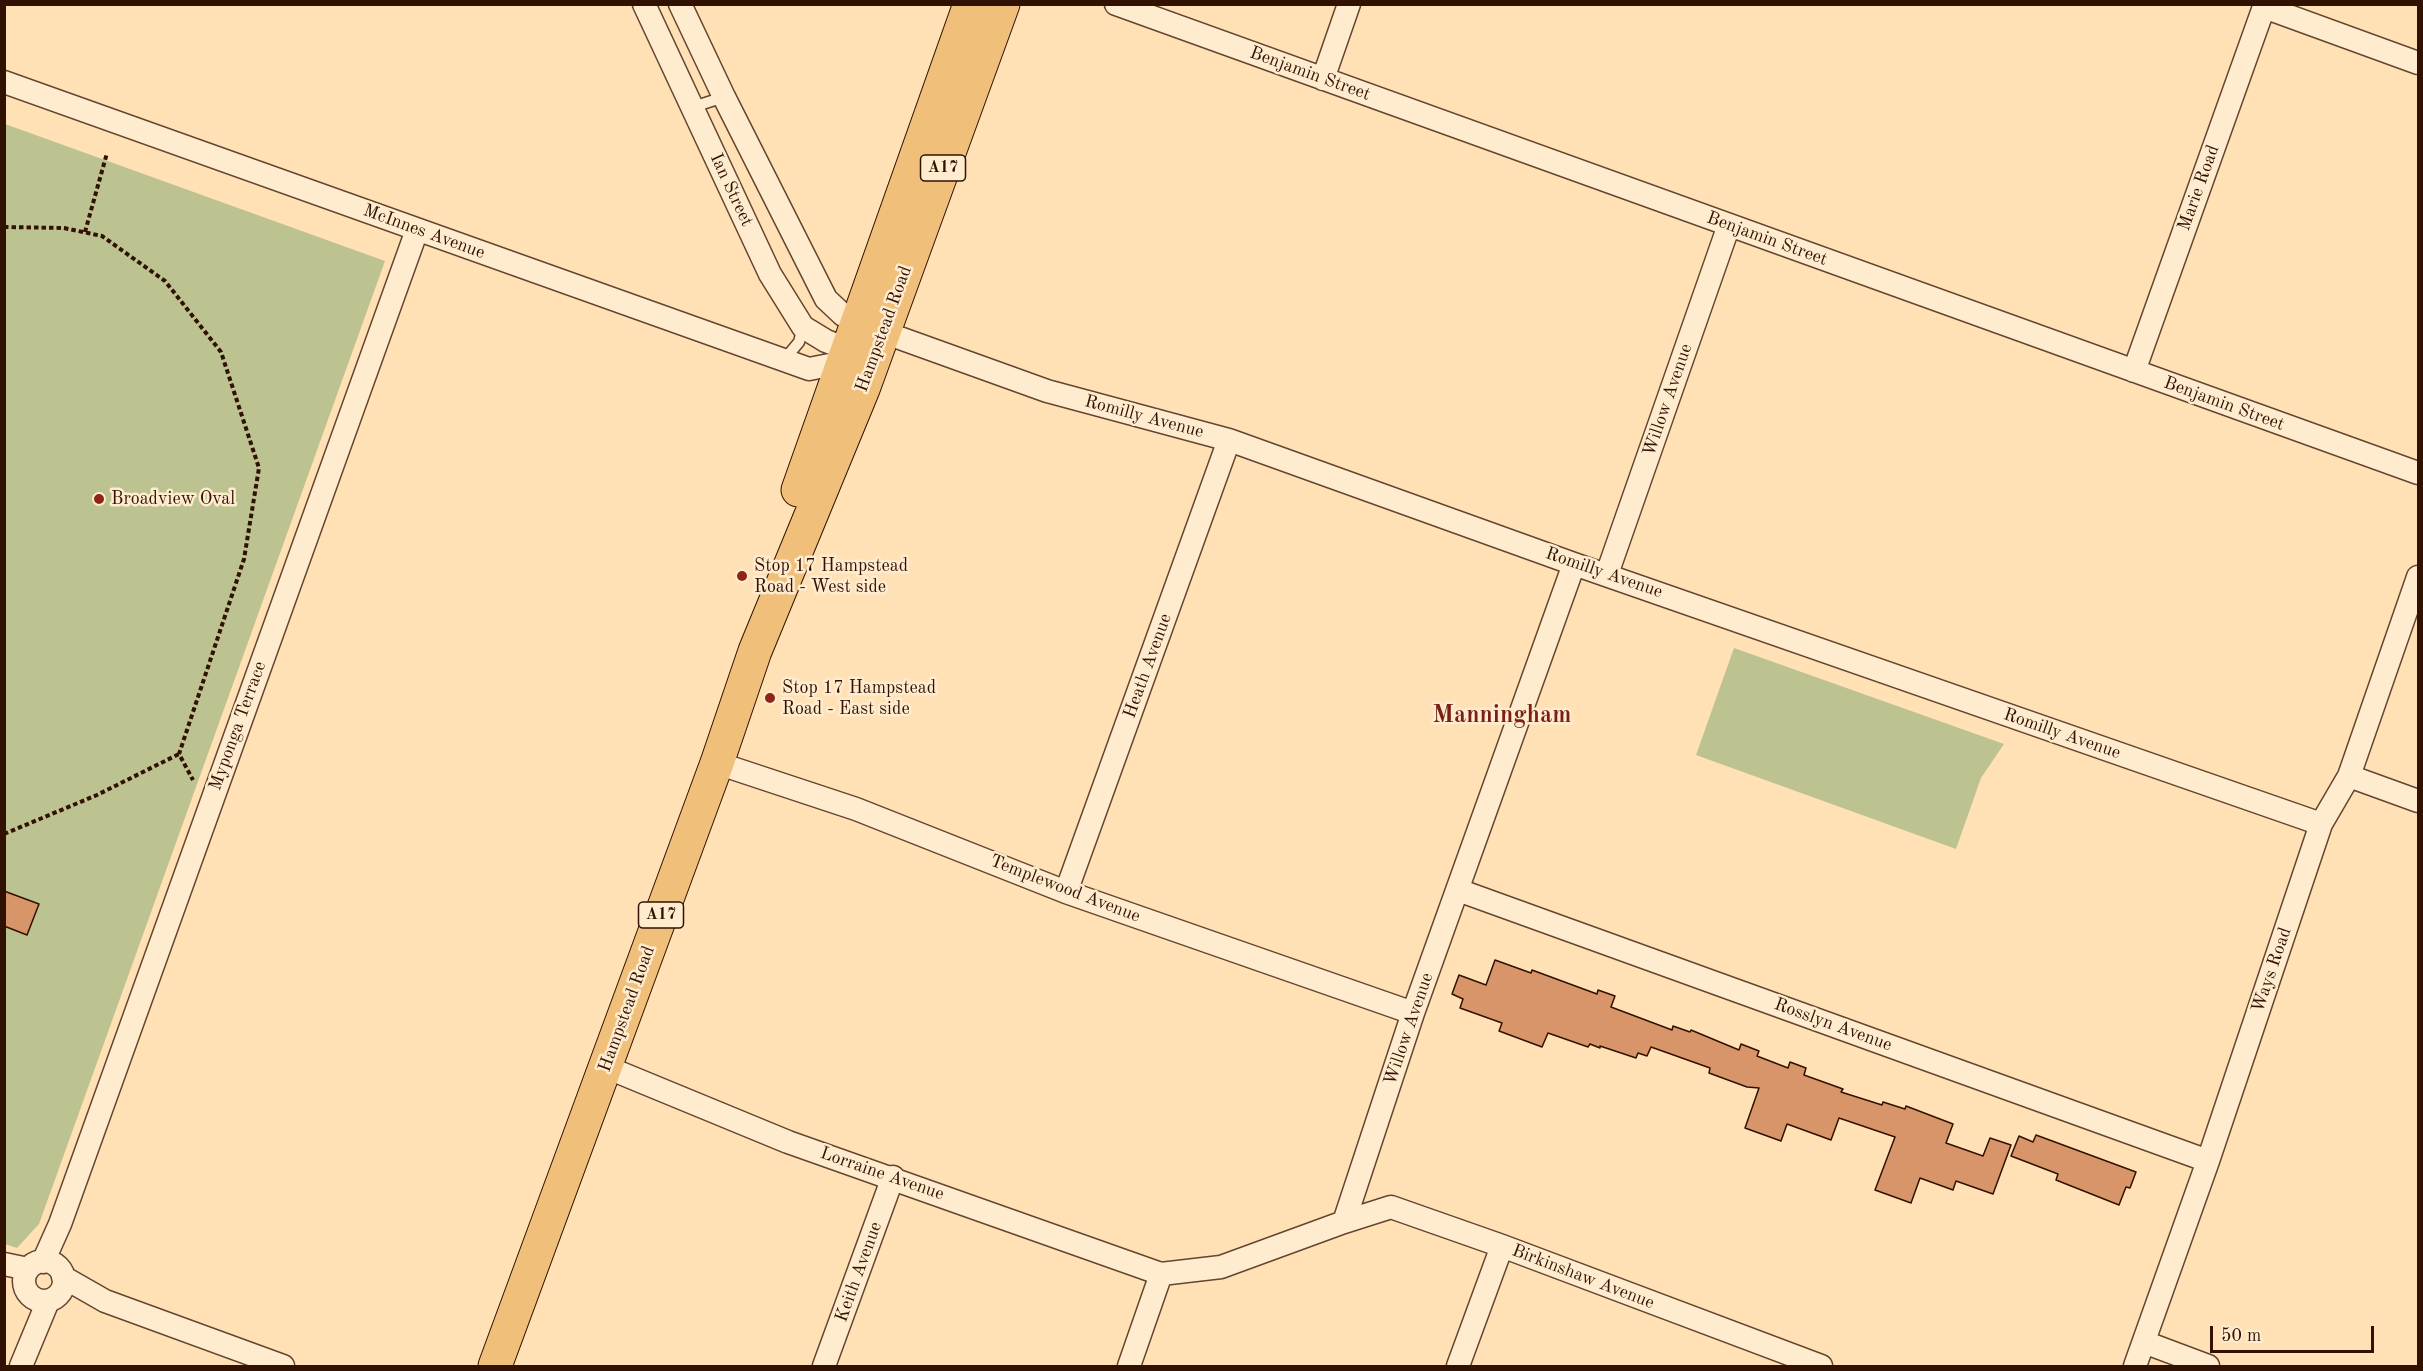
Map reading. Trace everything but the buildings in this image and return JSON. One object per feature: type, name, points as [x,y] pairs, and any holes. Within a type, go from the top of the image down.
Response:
[{"type":"highway","name":"Hampstead Road","points":[[495,1366],[717,763],[755,651],[863,389],[858,342],[970,4]]},
{"type":"highway","name":"Hampstead Road","points":[[755,651],[774,556],[858,342],[1003,4]]},
{"type":"highway","points":[[858,342],[863,389]]},
{"type":"street","name":"Ian Street","points":[[644,4],[770,274],[803,327],[826,341],[858,342]]},
{"type":"street","name":"Ian Street","points":[[680,4],[724,97],[826,299],[842,314],[858,342]]},
{"type":"street","name":"Benjamin Street","points":[[1116,4],[2418,473]]},
{"type":"street","points":[[1323,79],[1349,4]]},
{"type":"street","points":[[2264,6],[2418,63]]},
{"type":"street","name":"Marie Road","points":[[2134,371],[2264,6]]},
{"type":"street","name":"McInnes Avenue","points":[[4,82],[809,369],[858,342]]},
{"type":"street","name":"Willow Avenue","points":[[1607,574],[1729,225]]},
{"type":"street","name":"Myponga Terrace","points":[[21,1366],[34,1329],[44,1281],[60,1224],[417,230]]},
{"type":"street","name":"Romilly Avenue","points":[[858,342],[1229,440],[1574,564],[2321,824]]},
{"type":"street","name":"Heath Avenue","points":[[1066,892],[1229,440]]},
{"type":"street","name":"Willow Avenue","points":[[1344,1222],[1413,1013],[1574,564]]},
{"type":"street","name":"Ways Road","points":[[2135,1366],[2208,1161],[2321,824],[2349,777],[2418,577]]},
{"type":"street","name":"Templewood Avenue","points":[[717,763],[893,822],[1066,892],[1413,1013]]},
{"type":"street","points":[[2349,777],[2418,801]]},
{"type":"street","name":"Rosslyn Avenue","points":[[1458,890],[2208,1161]]},
{"type":"street","name":"Lorraine Avenue","points":[[606,1067],[788,1142],[893,1177],[1161,1274]]},
{"type":"street","name":"Keith Avenue","points":[[824,1366],[893,1177]]},
{"type":"street","name":"Birkinshaw Avenue","points":[[1344,1222],[1391,1207],[1502,1246],[1791,1361],[1821,1366]]},
{"type":"street","points":[[1129,1366],[1161,1274],[1221,1267],[1344,1222]]},
{"type":"street","points":[[1458,1366],[1502,1246]]},
{"type":"street","points":[[4,1267],[283,1366]]},
{"type":"street","points":[[2144,1342],[2208,1366]]},
{"type":"lane","points":[[693,107],[724,97]]},
{"type":"lane","points":[[783,361],[799,342],[803,327]]},
{"type":"path","points":[[85,232],[106,153]]},
{"type":"path","points":[[4,227],[64,228],[102,236],[165,281],[221,352],[259,468],[244,559],[179,754],[97,795],[4,834]]},
{"type":"path","points":[[179,754],[193,780]]},
{"type":"green space","points":[[5,124],[385,261],[39,1224],[17,1248],[5,1244]]},
{"type":"green space","points":[[1734,648],[2004,744],[1981,778],[1956,849],[1696,755]]},
{"type":"place","name":"Broadview Oval","points":[[99,499]]},
{"type":"place","name":"Stop 17 Hampstead Road - West side","points":[[742,576]]},
{"type":"place","name":"Stop 17 Hampstead Road - East side","points":[[770,698]]},
{"type":"district","name":"Manningham","points":[[1502,716]]}]
